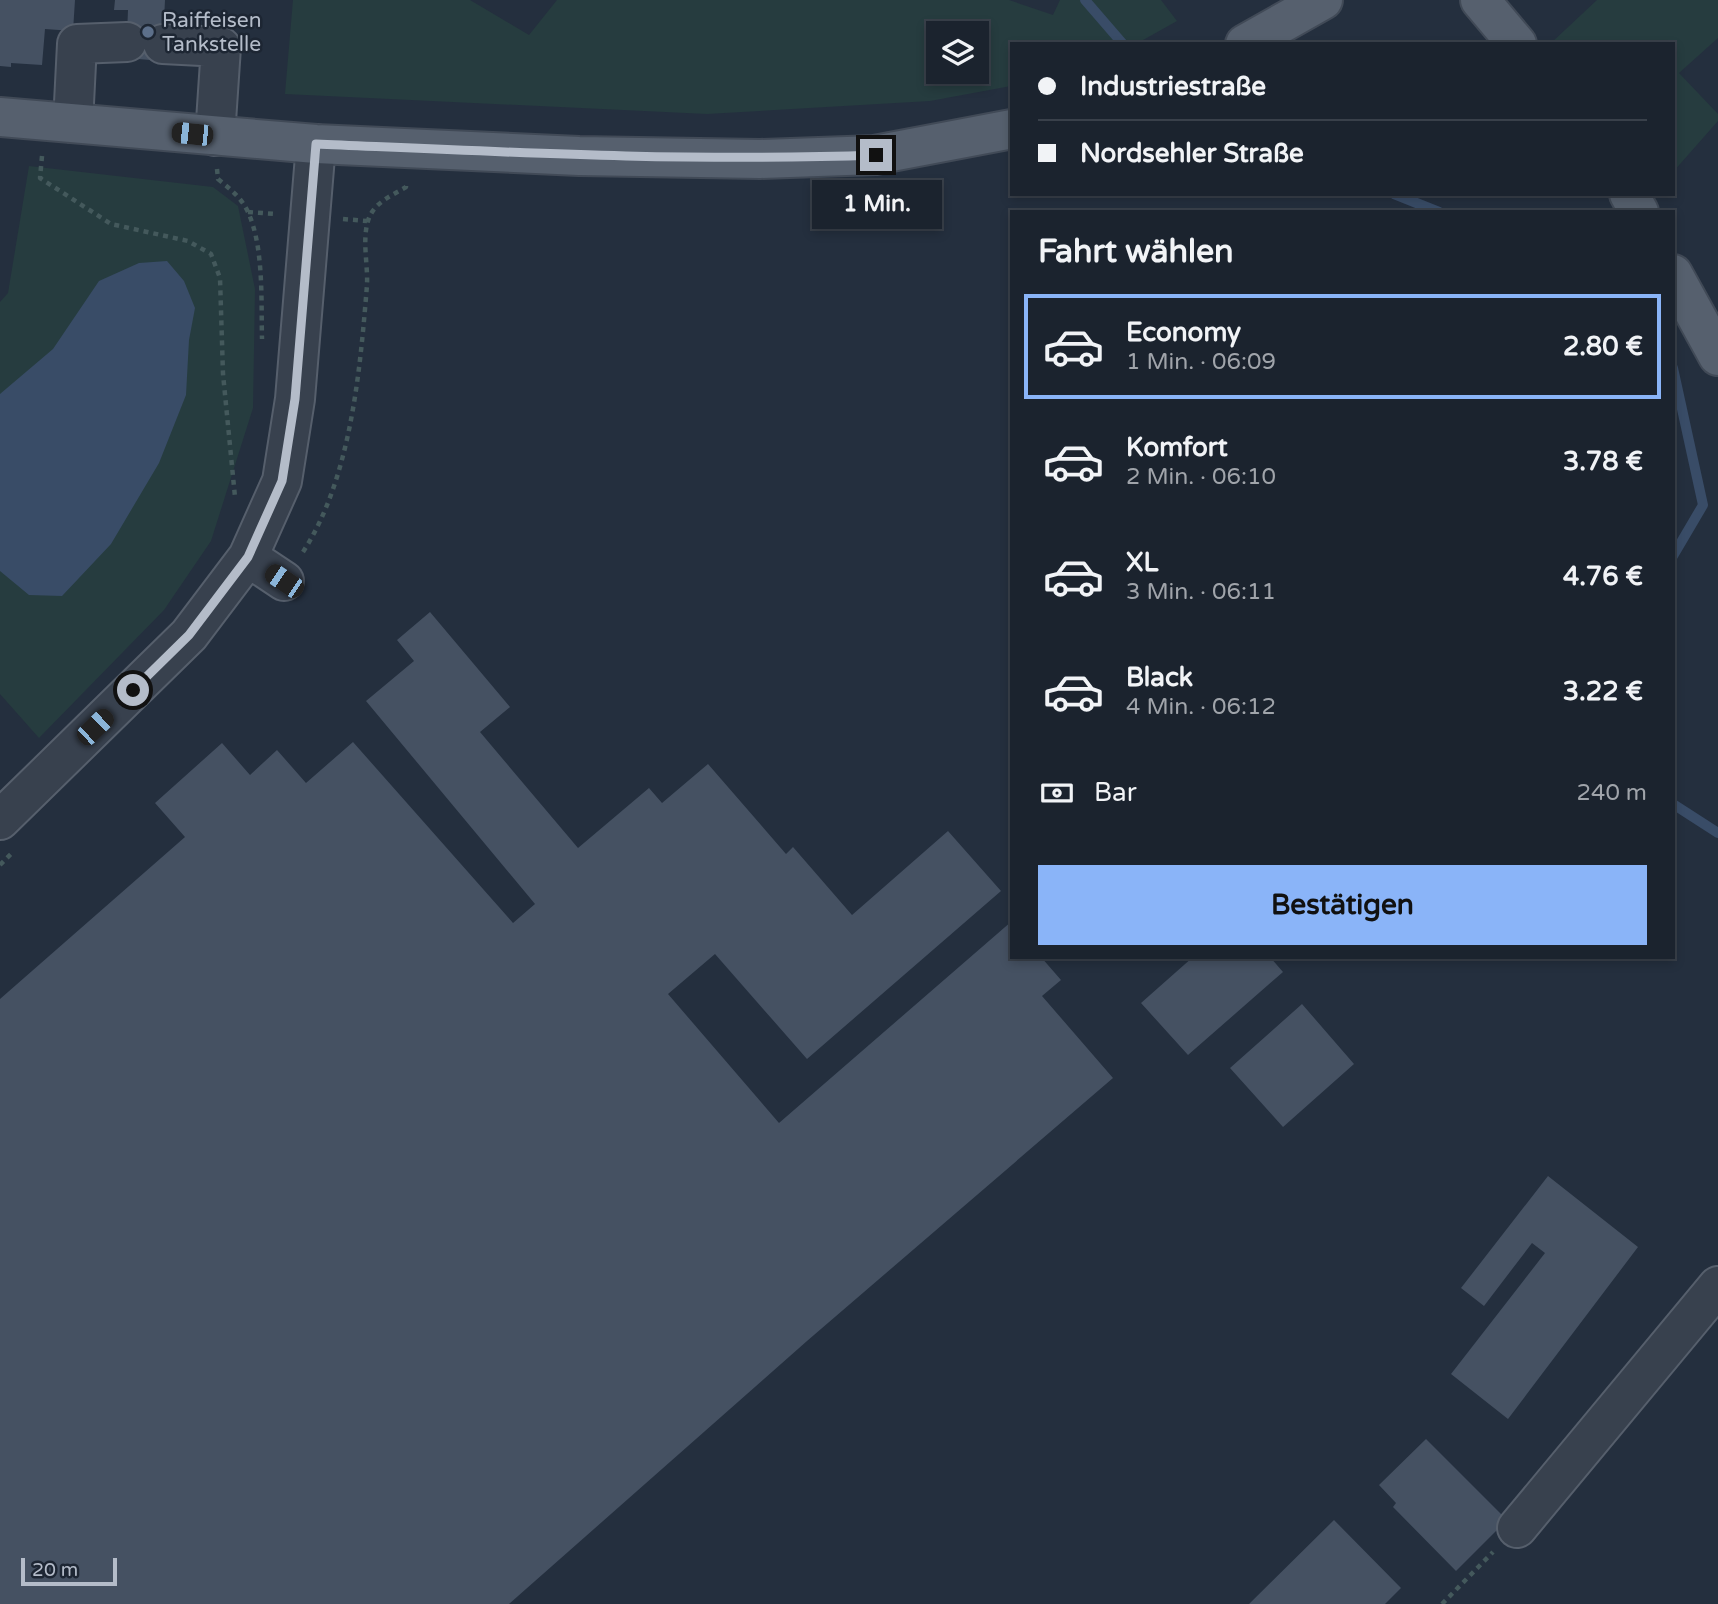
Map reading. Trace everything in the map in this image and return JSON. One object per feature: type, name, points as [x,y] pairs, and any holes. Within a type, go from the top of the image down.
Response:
[{"type":"main road","points":[[1249,42],[1323,0]]},
{"type":"main road","points":[[1480,0],[1515,42]]},
{"type":"main road","points":[[0,117],[316,144],[760,159],[876,155],[1010,130]]},
{"type":"main road","points":[[1675,278],[1718,356]]},
{"type":"street","points":[[59,122],[77,44],[145,43],[221,47],[215,136]]},
{"type":"street","points":[[0,820],[189,635],[248,557],[282,481],[295,399],[316,144]]},
{"type":"street","points":[[248,557],[284,581]]},
{"type":"street","points":[[1517,1528],[1718,1286]]},
{"type":"path","points":[[59,122],[40,178],[111,224],[188,241],[211,254],[220,278],[223,374],[237,510]]},
{"type":"path","points":[[215,136],[218,179],[236,193],[248,212],[260,266],[262,347]]},
{"type":"path","points":[[284,581],[309,542],[338,477],[361,347],[367,281],[367,221],[377,203],[406,187],[407,148]]},
{"type":"path","points":[[240,499],[244,487]]},
{"type":"path","points":[[1442,1604],[1517,1528]]},
{"type":"green space","points":[[293,0],[470,0],[529,35],[557,0],[1009,0],[1053,15],[1060,0],[1161,0],[1177,21],[1140,42],[1010,42],[1010,86],[930,101],[707,114],[285,94]]},
{"type":"green space","points":[[1597,0],[1718,0],[1718,38],[1679,73],[1718,114],[1718,121],[1675,170],[1675,42],[1552,42]]},
{"type":"green space","points":[[29,166],[213,187],[238,206],[255,289],[253,408],[211,541],[164,610],[39,738],[0,694],[0,302],[8,293]]},
{"type":"water","points":[[167,261],[184,281],[195,308],[189,340],[186,395],[159,463],[111,544],[62,596],[29,595],[0,571],[0,394],[53,349],[99,281],[139,263]]},
{"type":"building","points":[[0,0],[75,0],[73,31],[45,29],[42,65],[11,63],[11,67],[0,66]]},
{"type":"building","points":[[115,0],[165,0],[162,61],[126,58],[128,10],[114,10]]},
{"type":"building","points":[[430,612],[510,707],[480,732],[578,848],[649,788],[662,803],[708,764],[786,854],[793,847],[852,915],[948,831],[1001,891],[807,1059],[715,954],[668,994],[779,1123],[1010,923],[1010,959],[1043,959],[1061,980],[1042,996],[1113,1078],[807,1341],[509,1604],[0,1604],[0,999],[185,837],[155,803],[222,743],[250,775],[277,750],[306,783],[353,742],[513,923],[535,904],[366,701],[414,661],[397,640]]},
{"type":"building","points":[[1191,959],[1272,959],[1283,972],[1188,1055],[1141,1003]]},
{"type":"building","points":[[1302,1004],[1354,1064],[1283,1127],[1230,1068]]},
{"type":"building","points":[[1548,1176],[1638,1247],[1508,1419],[1451,1374],[1545,1253],[1532,1243],[1484,1306],[1461,1288]]},
{"type":"building","points":[[1426,1439],[1507,1520],[1456,1571],[1393,1507],[1396,1503],[1379,1485]]},
{"type":"building","points":[[1334,1520],[1401,1588],[1385,1604],[1249,1604]]},
{"type":"waterway","points":[[1085,0],[1121,42]]},
{"type":"waterway","points":[[1399,196],[1434,210]]},
{"type":"waterway","points":[[1675,377],[1703,505],[1675,553]]},
{"type":"waterway","points":[[1675,805],[1718,833]]},
{"type":"place","name":"Raiffeisen Tankstelle","points":[[148,32]]},
{"type":"route","points":[[133,690],[189,635],[248,557],[282,481],[295,399],[316,144],[579,156],[760,159],[876,155]]}]
